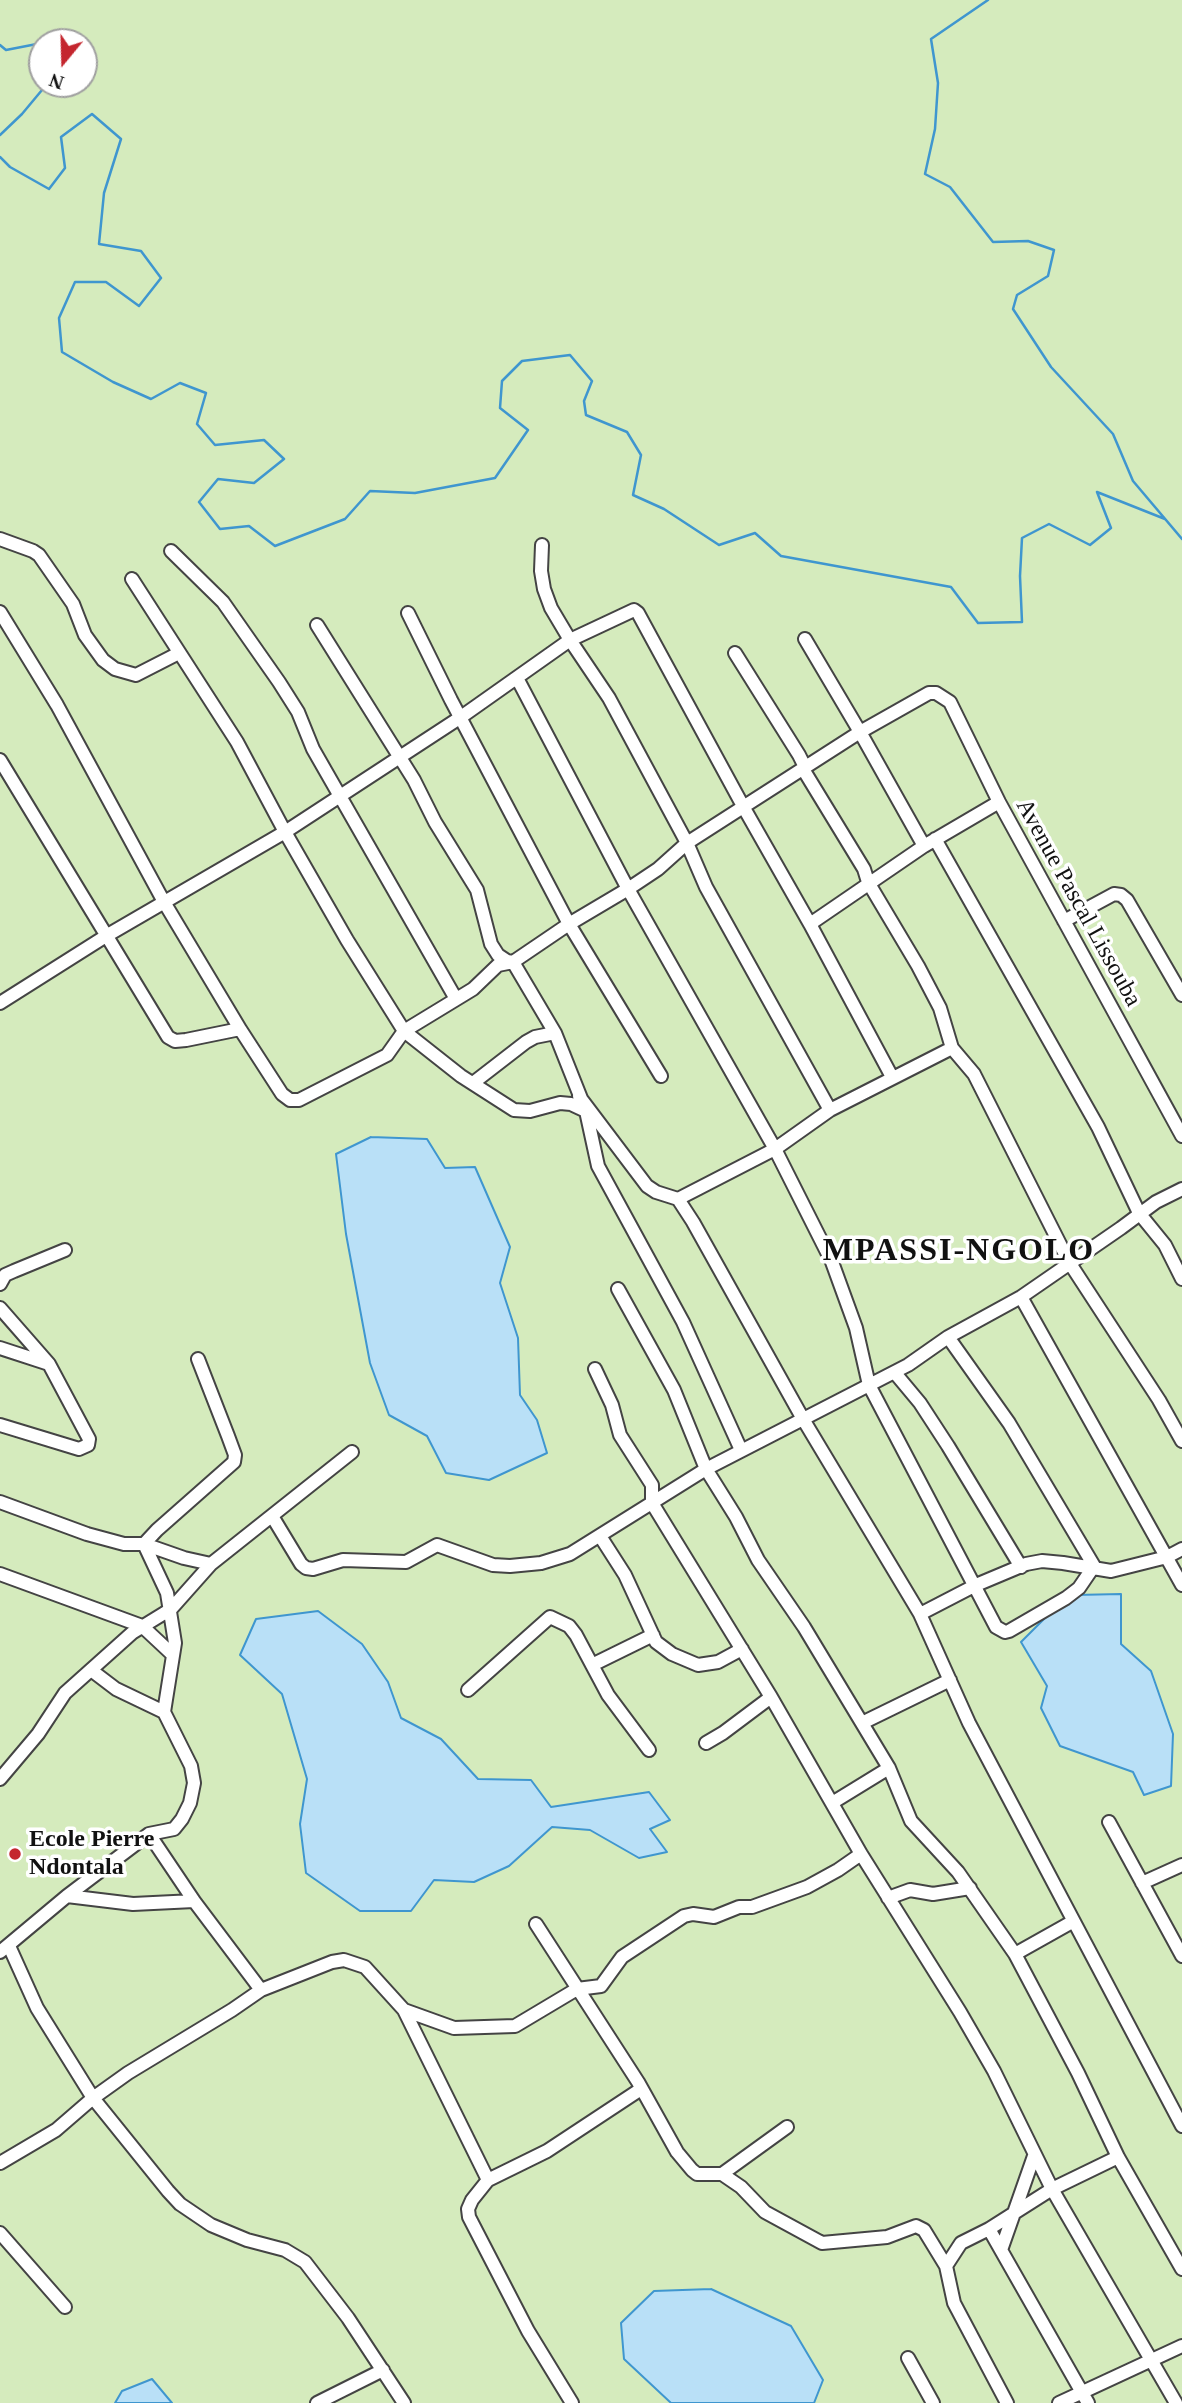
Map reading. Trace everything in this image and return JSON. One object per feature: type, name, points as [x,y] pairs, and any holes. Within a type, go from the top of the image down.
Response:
[{"type":"street","points":[[0,539],[39,555],[73,604],[85,635],[103,660],[115,669],[136,675],[179,653]]},
{"type":"street","points":[[542,545],[541,571],[551,608],[609,698],[687,843],[706,887],[830,1110]]},
{"type":"street","points":[[171,551],[223,602],[298,712],[313,749],[456,999]]},
{"type":"street","points":[[132,579],[237,742],[285,832],[404,1031],[514,1110],[530,1111],[560,1103],[571,1104],[586,1111]]},
{"type":"street","points":[[0,1003],[106,936],[285,832],[461,717],[570,640],[634,610],[810,924],[891,1077]]},
{"type":"street","points":[[0,612],[57,705],[164,902],[240,1029],[282,1094],[290,1100],[299,1100],[387,1055],[404,1031],[473,989],[498,965],[513,962],[628,889],[658,869],[687,843],[860,732]]},
{"type":"street","points":[[408,613],[569,924],[661,1076]]},
{"type":"street","points":[[317,625],[414,780],[441,833],[477,891],[491,944],[498,955],[513,962]]},
{"type":"street","points":[[805,639],[930,843],[1098,1127],[1139,1213],[1165,1245],[1182,1279]]},
{"type":"street","points":[[735,653],[799,755],[803,769],[864,869],[868,883],[940,1008],[951,1048],[974,1074],[1069,1262],[1159,1400],[1182,1441]]},
{"type":"street","points":[[517,678],[628,889],[775,1149],[832,1262],[856,1328],[869,1385],[996,1627],[1005,1632],[1079,1588],[1094,1566]]},
{"type":"street","name":"Avenue Pascal Lissouba","points":[[860,732],[929,693],[936,693],[950,702],[999,802],[1182,1134]]},
{"type":"street","points":[[0,760],[168,1037],[175,1041],[186,1040],[240,1029]]},
{"type":"street","points":[[810,924],[868,883],[999,802]]},
{"type":"street","points":[[1064,920],[1114,894],[1121,895],[1127,900],[1182,995]]},
{"type":"street","points":[[513,962],[555,1033],[586,1111],[598,1166],[683,1322],[741,1450]]},
{"type":"street","points":[[473,1083],[526,1042],[535,1037],[555,1033]]},
{"type":"street","points":[[678,1199],[775,1149],[830,1110],[951,1048]]},
{"type":"street","points":[[579,1096],[647,1186],[678,1199],[732,1291],[803,1419],[920,1614],[969,1723],[1072,1922],[1178,2108],[1182,2126]]},
{"type":"street","points":[[272,1516],[301,1564],[313,1569],[343,1560],[406,1562],[437,1545],[494,1564],[510,1566],[541,1563],[570,1554],[706,1469],[895,1373],[948,1338],[1021,1297],[1112,1235],[1139,1213],[1182,1189]]},
{"type":"street","points":[[2,1277],[34,1261],[65,1250]]},
{"type":"street","points":[[618,1289],[674,1390],[706,1469],[736,1517],[758,1560],[804,1627],[889,1768],[911,1821],[958,1872],[1015,1954],[1078,2073],[1118,2157],[1182,2269]]},
{"type":"street","points":[[1021,1297],[1182,1585]]},
{"type":"street","points":[[0,1308],[49,1364],[89,1440],[88,1445],[79,1449],[0,1425]]},
{"type":"street","points":[[948,1338],[1009,1423],[1094,1566]]},
{"type":"street","points":[[0,1348],[49,1364]]},
{"type":"street","points":[[144,1544],[234,1462],[235,1455],[198,1359]]},
{"type":"street","points":[[595,1369],[612,1405],[620,1435],[652,1485],[652,1503],[742,1649],[861,1854],[994,2070],[1052,2189],[1176,2403]]},
{"type":"street","points":[[895,1373],[920,1403],[948,1446],[1021,1567]]},
{"type":"street","points":[[0,1779],[38,1734],[65,1693],[142,1626],[170,1609],[211,1564],[352,1452]]},
{"type":"street","points":[[0,1502],[87,1534],[124,1544],[144,1544],[176,1556],[211,1564]]},
{"type":"street","points":[[600,1536],[625,1575],[656,1642],[672,1654],[698,1665],[718,1662],[742,1649]]},
{"type":"street","points":[[144,1544],[167,1593],[170,1609],[175,1643],[164,1712],[191,1766],[194,1783],[186,1811],[174,1829],[149,1834],[67,1896],[5,1949],[37,2008],[93,2098],[180,2204],[211,2225],[247,2240],[285,2250],[305,2262],[348,2318],[404,2403]]},
{"type":"street","points":[[920,1614],[976,1585],[1042,1561],[1094,1566],[1111,1571],[1167,1557],[1182,1549]]},
{"type":"street","points":[[0,1574],[142,1626],[173,1655]]},
{"type":"street","points":[[468,1690],[550,1617],[569,1626],[608,1695],[649,1751]]},
{"type":"street","points":[[592,1665],[653,1635]]},
{"type":"street","points":[[91,1670],[116,1689],[164,1712]]},
{"type":"street","points":[[862,1723],[950,1680]]},
{"type":"street","points":[[706,1743],[771,1698]]},
{"type":"street","points":[[832,1803],[889,1768]]},
{"type":"street","points":[[1109,1822],[1182,1956]]},
{"type":"street","points":[[149,1834],[194,1901],[261,1990]]},
{"type":"street","points":[[404,2010],[454,2028],[515,2026],[577,1989],[601,1986],[622,1957],[684,1916],[693,1914],[714,1917],[738,1907],[752,1907],[822,1880],[861,1854]]},
{"type":"street","points":[[1142,1882],[1182,1865]]},
{"type":"street","points":[[888,1898],[910,1890],[933,1894],[970,1888]]},
{"type":"street","points":[[67,1896],[133,1904],[194,1901]]},
{"type":"street","points":[[1015,1954],[1072,1922]]},
{"type":"street","points":[[536,1924],[638,2082],[683,2161],[697,2174],[722,2174],[741,2187],[765,2212],[822,2243],[887,2237],[916,2226],[924,2230],[946,2266],[954,2303],[1007,2403]]},
{"type":"street","points":[[0,2163],[56,2130],[93,2098],[163,2050],[221,2017],[261,1990],[332,1962],[355,1962],[365,1967],[404,2010],[488,2180]]},
{"type":"street","points":[[572,2403],[540,2353],[468,2217],[468,2209],[488,2180],[547,2151],[641,2089]]},
{"type":"street","points":[[722,2174],[787,2127]]},
{"type":"street","points":[[1001,2250],[1034,2156]]},
{"type":"street","points":[[946,2266],[961,2243],[989,2229],[1052,2189],[1118,2157]]},
{"type":"street","points":[[989,2229],[1088,2403]]},
{"type":"street","points":[[0,2233],[65,2307]]},
{"type":"street","points":[[1059,2403],[1081,2390],[1182,2346]]},
{"type":"street","points":[[908,2358],[933,2403]]},
{"type":"street","points":[[317,2403],[383,2370]]},
{"type":"green space","points":[[0,0],[1182,0],[1182,2403],[0,2403]]},
{"type":"water","points":[[371,1137],[427,1139],[445,1168],[475,1167],[510,1247],[500,1283],[518,1338],[520,1395],[537,1420],[547,1453],[489,1480],[446,1473],[427,1436],[389,1415],[370,1363],[346,1234],[336,1154]]},
{"type":"water","points":[[1121,1594],[1121,1644],[1151,1671],[1173,1734],[1171,1786],[1144,1795],[1133,1772],[1060,1746],[1041,1708],[1047,1686],[1021,1642],[1046,1617],[1075,1595]]},
{"type":"water","points":[[318,1611],[362,1644],[388,1682],[401,1718],[441,1739],[478,1779],[531,1780],[551,1807],[649,1792],[670,1820],[650,1829],[667,1852],[639,1858],[590,1830],[552,1827],[509,1866],[474,1882],[434,1880],[411,1911],[360,1911],[306,1873],[300,1824],[307,1779],[282,1694],[240,1655],[256,1619]]},
{"type":"water","points":[[711,2289],[791,2326],[823,2380],[814,2403],[671,2403],[624,2359],[621,2323],[654,2291]]},
{"type":"water","points":[[152,2379],[172,2403],[115,2403],[122,2391]]},
{"type":"waterway","points":[[988,0],[931,39],[938,83],[935,129],[925,174],[950,187],[993,242],[1028,241],[1054,250],[1048,276],[1017,295],[1013,309],[1051,367],[1113,434],[1133,481],[1182,539]]},
{"type":"waterway","points":[[0,45],[6,50],[28,46]]},
{"type":"waterway","points":[[0,135],[35,98]]},
{"type":"waterway","points":[[0,157],[10,167],[49,189],[65,168],[61,137],[92,114],[121,139],[104,193],[99,244],[141,251],[161,278],[139,306],[106,282],[75,282],[59,318],[62,352],[113,382],[151,399],[180,383],[206,393],[197,424],[215,445],[264,440],[284,459],[254,483],[218,479],[199,502],[220,529],[249,526],[275,546],[345,519],[370,491],[415,493],[495,478],[528,430],[500,408],[502,381],[522,361],[570,355],[592,381],[584,401],[586,415],[627,432],[641,455],[633,495],[664,509],[719,545],[755,533],[781,556],[951,587],[978,623],[1022,622],[1022,538],[1049,524],[1090,545],[1111,528],[1097,492],[1165,519]]},
{"type":"place","name":"Ecole Pierre Ndontala","points":[[15,1854]]},
{"type":"district","name":"MPASSI-NGOLO","points":[[959,1252]]}]
